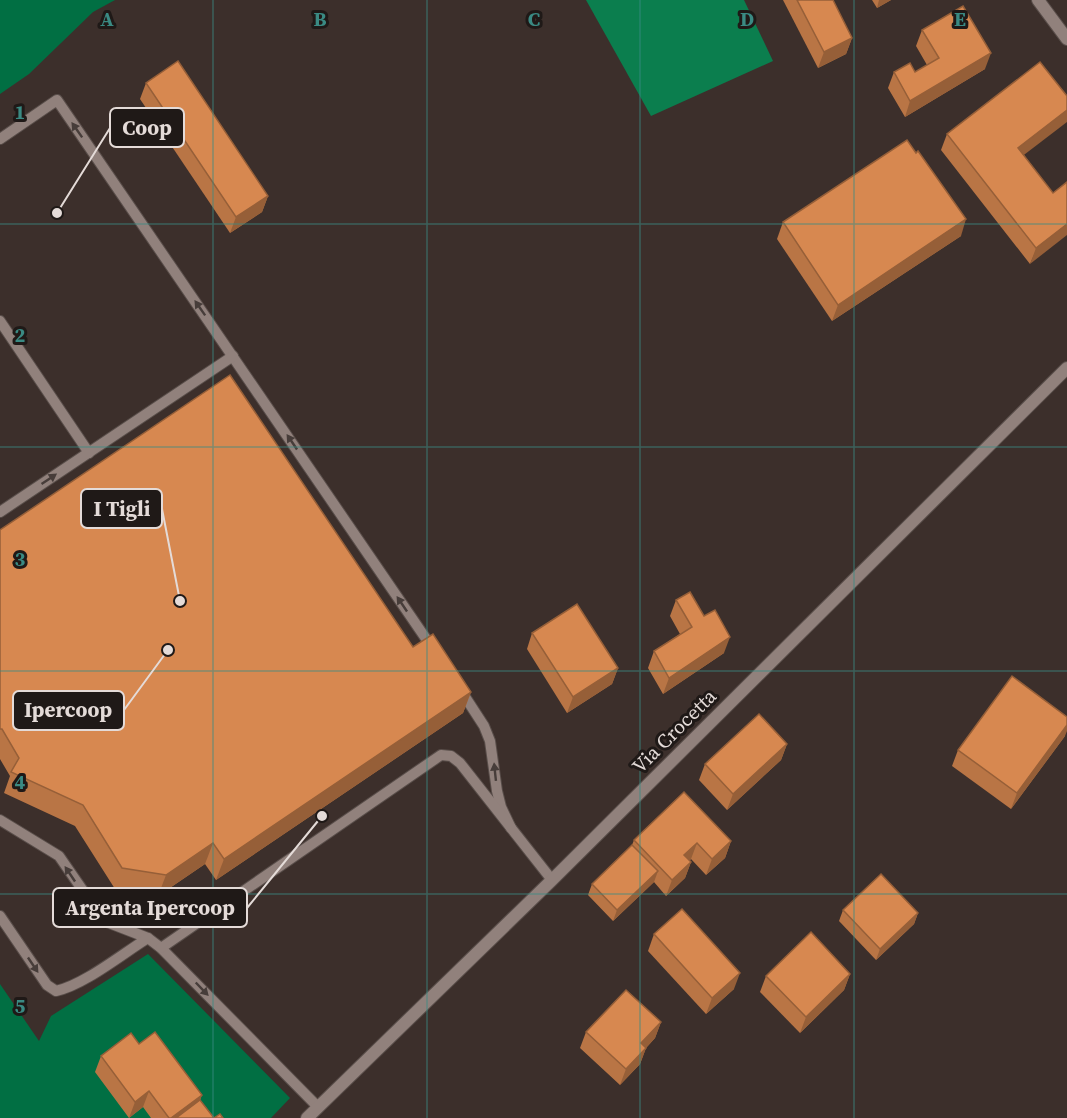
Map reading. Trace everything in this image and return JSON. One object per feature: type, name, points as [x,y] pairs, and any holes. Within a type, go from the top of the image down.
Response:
[{"type":"street","points":[[1038,0],[1067,39]]},
{"type":"street","name":"Via Crocetta","points":[[307,1118],[552,880],[1067,368]]},
{"type":"lane","points":[[0,139],[57,100],[442,663]]},
{"type":"lane","points":[[0,321],[89,453]]},
{"type":"lane","points":[[0,512],[233,356]]},
{"type":"lane","points":[[456,683],[484,726],[490,741],[497,791],[501,807],[511,828]]},
{"type":"lane","points":[[161,948],[441,755],[451,756],[460,762],[552,880]]},
{"type":"lane","points":[[0,820],[59,856],[104,921],[148,938],[161,948],[318,1107]]},
{"type":"lane","points":[[0,916],[47,985],[56,991],[67,989],[80,982],[148,938]]},
{"type":"green space","points":[[0,0],[115,0],[93,12],[29,74],[0,94]]},
{"type":"green space","points":[[586,0],[744,0],[773,61],[651,116]]},
{"type":"green space","points":[[148,954],[290,1098],[271,1118],[0,1118],[0,984],[39,1041],[51,1016]]},
{"type":"building","points":[[797,0],[833,0],[852,38],[824,52]]},
{"type":"building","points":[[963,6],[991,53],[910,101],[894,72],[910,63],[915,72],[939,58],[922,30]]},
{"type":"building","points":[[178,61],[268,196],[236,217],[146,83]]},
{"type":"building","points":[[1040,62],[1067,96],[1067,110],[1018,148],[1053,193],[1067,182],[1067,224],[1036,248],[947,134]]},
{"type":"building","points":[[907,140],[916,153],[918,151],[966,219],[838,305],[783,222]]},
{"type":"building","points":[[230,375],[413,647],[433,634],[471,692],[224,859],[213,843],[166,875],[122,868],[83,805],[11,772],[19,758],[0,729],[0,530]]},
{"type":"building","points":[[690,592],[704,616],[715,610],[730,637],[669,678],[654,651],[692,627],[676,600]]},
{"type":"building","points":[[577,604],[618,668],[573,697],[532,633]]},
{"type":"building","points":[[1012,676],[1067,717],[1067,725],[1017,793],[958,750]]},
{"type":"building","points":[[759,714],[787,744],[733,794],[705,764]]},
{"type":"building","points":[[684,792],[731,841],[712,859],[697,843],[684,855],[691,862],[672,880],[634,840]]},
{"type":"building","points":[[632,845],[658,871],[617,910],[592,884]]},
{"type":"building","points":[[881,874],[918,913],[880,949],[843,910]]},
{"type":"building","points":[[682,909],[740,973],[712,998],[654,934]]},
{"type":"building","points":[[811,932],[850,974],[806,1017],[766,976]]},
{"type":"building","points":[[626,990],[661,1022],[641,1043],[646,1048],[626,1069],[586,1032]]},
{"type":"building","points":[[155,1032],[202,1095],[171,1118],[149,1091],[135,1102],[101,1056],[131,1033],[139,1044]]},
{"type":"building","points":[[200,1100],[214,1118],[176,1118]]},
{"type":"place","name":"Coop","points":[[57,213]]},
{"type":"place","name":"I Tigli","points":[[180,601]]},
{"type":"place","name":"Ipercoop","points":[[168,650]]},
{"type":"place","name":"Argenta Ipercoop","points":[[322,816]]}]
